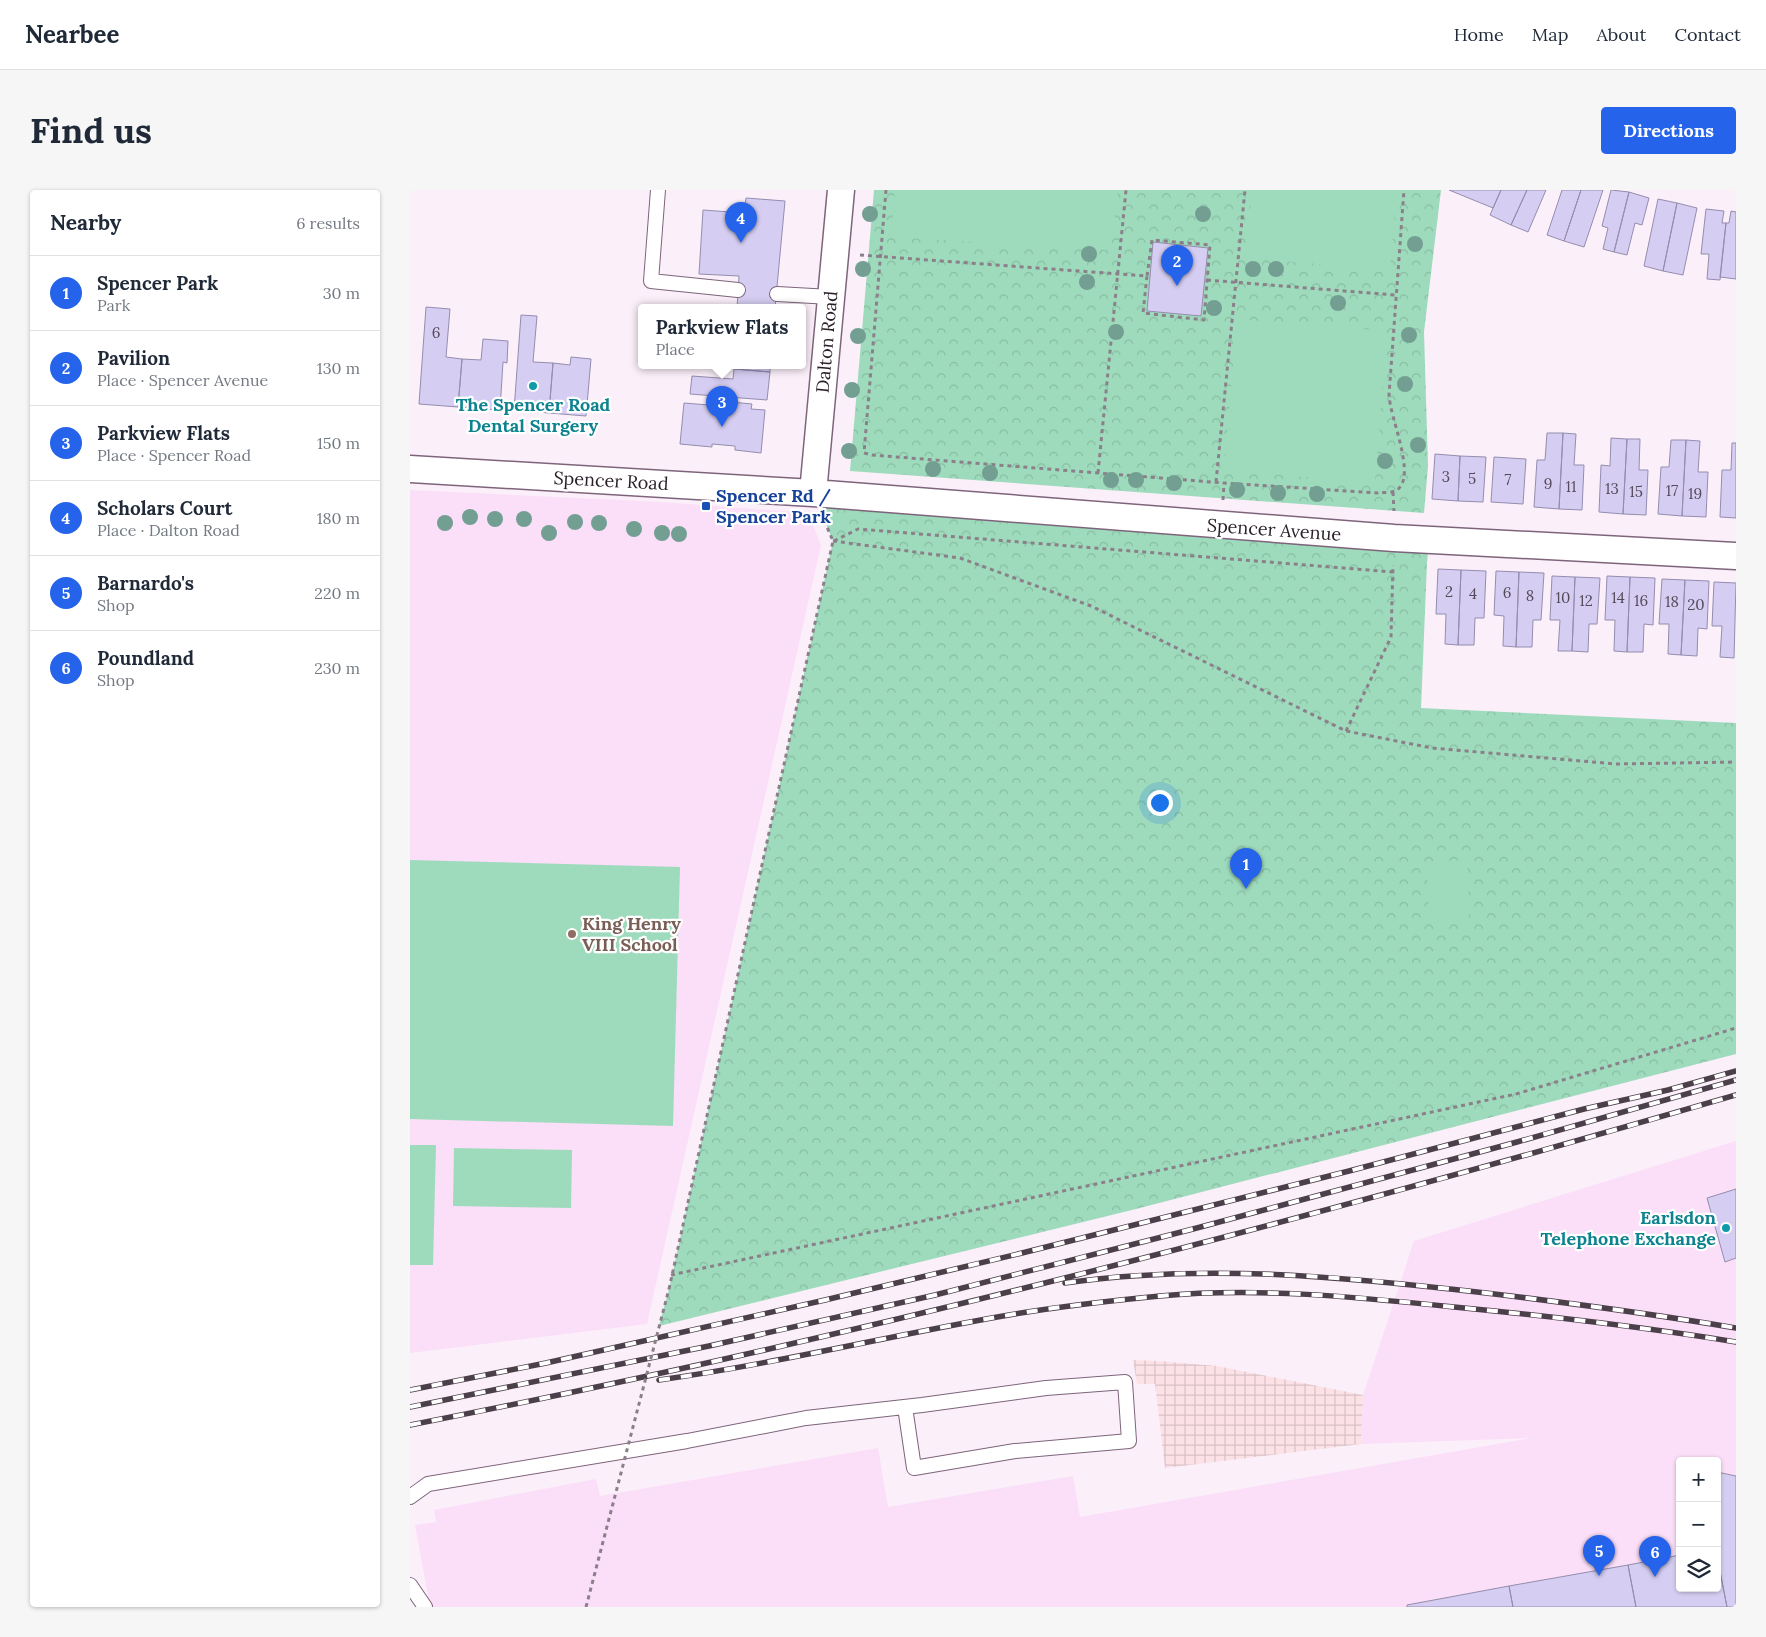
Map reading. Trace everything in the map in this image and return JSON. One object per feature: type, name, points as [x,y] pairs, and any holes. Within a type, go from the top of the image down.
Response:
[{"type":"street","name":"Dalton Road","points":[[813,493],[841,190]]},
{"type":"street","name":"Spencer Road","points":[[410,469],[813,493]]},
{"type":"street","name":"Spencer Avenue","points":[[813,493],[1394,538],[1736,556]]},
{"type":"lane","points":[[658,190],[651,281],[738,290]]},
{"type":"lane","points":[[777,294],[831,297]]},
{"type":"lane","points":[[410,1498],[428,1484],[687,1442],[806,1418],[1046,1388],[1126,1382],[1130,1441],[1015,1452],[914,1468],[904,1407]]},
{"type":"lane","points":[[410,1585],[425,1607]]},
{"type":"lane","points":[[410,1597],[412,1607]]},
{"type":"path","points":[[886,190],[864,453],[1098,473],[1378,493],[1392,492],[1400,488],[1405,476],[1404,463],[1389,407],[1395,295],[1404,190]]},
{"type":"path","points":[[1098,473],[1126,190]]},
{"type":"path","points":[[1216,482],[1234,282],[1245,190]]},
{"type":"path","points":[[1152,240],[1210,245],[1204,320],[1144,313],[1148,276],[1152,240]]},
{"type":"path","points":[[881,258],[1148,276]]},
{"type":"path","points":[[1207,280],[1395,295]]},
{"type":"path","points":[[586,1607],[669,1289],[833,541],[813,493]]},
{"type":"path","points":[[833,541],[858,529],[1393,572]]},
{"type":"path","points":[[1346,731],[1391,637],[1394,538]]},
{"type":"path","points":[[833,541],[960,558],[1091,606],[1346,731],[1432,748],[1606,763],[1736,762]]},
{"type":"path","points":[[672,1275],[1516,1094],[1736,1028]]},
{"type":"shaded area","name":"King Henry VIII School","points":[[410,490],[662,502],[808,513],[821,545],[647,1324],[410,1353]]},
{"type":"shaded area","points":[[1736,1141],[1736,1607],[430,1607],[415,1525],[436,1522],[434,1510],[596,1479],[600,1496],[878,1448],[888,1507],[1073,1476],[1080,1517],[1532,1438],[1361,1444],[1363,1395],[1414,1241]]},
{"type":"shaded area","points":[[1133,1360],[1217,1366],[1363,1395],[1361,1444],[1165,1468],[1155,1384],[1137,1384]]},
{"type":"green space","points":[[874,190],[1441,190],[1424,332],[1428,466],[1424,513],[850,471]]},
{"type":"green space","points":[[895,190],[1118,190],[1111,250],[891,237]]},
{"type":"green space","points":[[1252,190],[1397,190],[1390,270],[1246,258]]},
{"type":"green space","points":[[1237,319],[1387,331],[1375,483],[1224,470]]},
{"type":"green space","points":[[813,493],[1429,540],[1421,708],[1736,723],[1736,1054],[1136,1209],[659,1326],[669,1289],[833,541]]},
{"type":"green space","points":[[410,860],[680,867],[673,1126],[410,1119]]},
{"type":"green space","points":[[1467,860],[1469,921],[1429,923],[1427,862]]},
{"type":"green space","points":[[410,1145],[436,1145],[433,1265],[410,1265]]},
{"type":"green space","points":[[454,1148],[572,1150],[571,1208],[453,1206]]},
{"type":"building","points":[[1449,190],[1501,190],[1493,208]]},
{"type":"building","points":[[1501,190],[1527,190],[1511,225],[1490,215]]},
{"type":"building","points":[[1527,190],[1546,190],[1528,232],[1511,225]]},
{"type":"building","points":[[1562,190],[1581,190],[1564,241],[1547,235]]},
{"type":"building","points":[[1581,190],[1603,190],[1584,247],[1564,241]]},
{"type":"building","points":[[1611,190],[1629,192],[1614,252],[1603,249],[1608,228],[1602,226]]},
{"type":"building","points":[[1629,192],[1649,198],[1642,225],[1635,223],[1627,255],[1614,252]]},
{"type":"building","points":[[746,198],[785,201],[775,304],[737,304],[739,276],[699,274],[703,210],[744,213]]},
{"type":"building","points":[[1658,199],[1677,203],[1663,271],[1644,266]]},
{"type":"building","points":[[1677,203],[1697,208],[1683,275],[1663,271]]},
{"type":"building","points":[[1706,209],[1724,211],[1722,223],[1726,223],[1720,280],[1707,279],[1709,254],[1701,254]]},
{"type":"building","points":[[1731,211],[1736,212],[1736,279],[1720,277],[1726,223],[1729,223]]},
{"type":"building","points":[[1153,242],[1208,248],[1201,316],[1147,311]]},
{"type":"building","points":[[426,307],[450,309],[446,357],[462,359],[458,407],[419,404]]},
{"type":"building","name":"The Spencer Road Dental Surgery","points":[[521,315],[537,316],[533,362],[553,363],[549,413],[514,410]]},
{"type":"building","points":[[483,339],[508,341],[507,363],[503,362],[500,410],[458,407],[462,359],[481,360]]},
{"type":"building","points":[[571,357],[591,359],[586,416],[549,413],[553,363],[570,365]]},
{"type":"building","points":[[734,369],[770,369],[770,372]]},
{"type":"building","points":[[734,369],[770,372],[767,400],[690,394],[692,376],[733,379]]},
{"type":"building","points":[[721,401],[752,404],[751,409],[765,410],[761,453],[735,450],[735,446],[712,444],[712,447],[680,444],[684,403],[721,406]]},
{"type":"building","points":[[1547,433],[1563,433],[1559,509],[1534,507],[1537,460],[1545,460]]},
{"type":"building","points":[[1563,433],[1576,434],[1574,465],[1584,465],[1582,510],[1559,509]]},
{"type":"building","points":[[1611,438],[1627,439],[1623,514],[1599,512],[1601,465],[1610,466]]},
{"type":"building","points":[[1627,439],[1640,439],[1639,470],[1648,470],[1646,515],[1623,514]]},
{"type":"building","points":[[1671,440],[1686,440],[1682,516],[1658,514],[1661,467],[1669,467]]},
{"type":"building","points":[[1686,440],[1700,441],[1698,472],[1708,472],[1706,517],[1682,516]]},
{"type":"building","points":[[1732,443],[1736,443],[1736,518],[1720,517],[1722,470],[1731,470]]},
{"type":"building","points":[[1435,454],[1460,456],[1458,501],[1432,499]]},
{"type":"building","points":[[1460,456],[1486,457],[1483,502],[1458,501]]},
{"type":"building","points":[[1494,457],[1526,459],[1523,504],[1491,502]]},
{"type":"building","points":[[1438,569],[1461,570],[1458,645],[1445,644],[1446,614],[1436,614]]},
{"type":"building","points":[[1461,570],[1486,571],[1484,618],[1475,618],[1474,645],[1458,645]]},
{"type":"building","points":[[1496,571],[1519,572],[1516,647],[1503,646],[1504,616],[1494,615]]},
{"type":"building","points":[[1519,572],[1544,573],[1541,620],[1533,620],[1532,647],[1516,647]]},
{"type":"building","points":[[1552,576],[1575,577],[1572,651],[1558,651],[1560,620],[1550,620]]},
{"type":"building","points":[[1607,576],[1630,577],[1627,652],[1614,651],[1615,620],[1605,620]]},
{"type":"building","points":[[1575,577],[1600,578],[1597,624],[1589,624],[1588,652],[1572,651]]},
{"type":"building","points":[[1630,577],[1655,578],[1653,625],[1644,624],[1643,652],[1627,652]]},
{"type":"building","points":[[1662,579],[1685,580],[1681,655],[1668,654],[1669,624],[1659,624]]},
{"type":"building","points":[[1685,580],[1709,581],[1707,629],[1698,628],[1697,656],[1681,655]]},
{"type":"building","points":[[1714,582],[1736,583],[1734,658],[1720,657],[1722,626],[1712,626]]},
{"type":"building","name":"Earlsdon Telephone Exchange","points":[[1736,1189],[1736,1258],[1725,1262],[1707,1198]]},
{"type":"building","points":[[1721,1473],[1736,1476],[1736,1607],[1727,1607],[1721,1576]]},
{"type":"building","points":[[1676,1556],[1676,1592],[1721,1592],[1721,1576],[1727,1607],[1636,1607],[1628,1565]]},
{"type":"building","points":[[1628,1565],[1636,1607],[1513,1607],[1509,1586]]},
{"type":"building","points":[[1509,1586],[1513,1607],[1407,1607],[1407,1605]]},
{"type":"railway","points":[[410,1390],[546,1363],[1022,1253],[1349,1171],[1584,1109],[1668,1090],[1736,1071]]},
{"type":"railway","points":[[410,1407],[709,1346],[935,1295],[1193,1229],[1517,1142],[1736,1080]]},
{"type":"railway","points":[[410,1425],[744,1355],[1077,1275],[1407,1188],[1736,1095]]},
{"type":"railway","points":[[1065,1283],[1170,1274],[1276,1274],[1433,1287],[1643,1313],[1736,1328]]},
{"type":"railway","points":[[659,1380],[746,1366],[1023,1313],[1120,1300],[1197,1293],[1307,1294],[1380,1300],[1595,1322],[1736,1342]]},
{"type":"place","name":"Scholars Court","points":[[741,243]]},
{"type":"place","name":"Pavilion","points":[[1177,286]]},
{"type":"place","name":"The Spencer Road Dental Surgery","points":[[533,386]]},
{"type":"place","name":"Parkview Flats","points":[[722,427]]},
{"type":"place","name":"Spencer Rd / Spencer Park","points":[[706,506]]},
{"type":"place","name":"Spencer Park","points":[[1246,889]]},
{"type":"place","name":"King Henry VIII School","points":[[572,934]]},
{"type":"place","name":"Earlsdon Telephone Exchange","points":[[1726,1228]]},
{"type":"place","name":"Barnardo's","points":[[1599,1576]]},
{"type":"place","name":"Poundland","points":[[1655,1577]]}]
